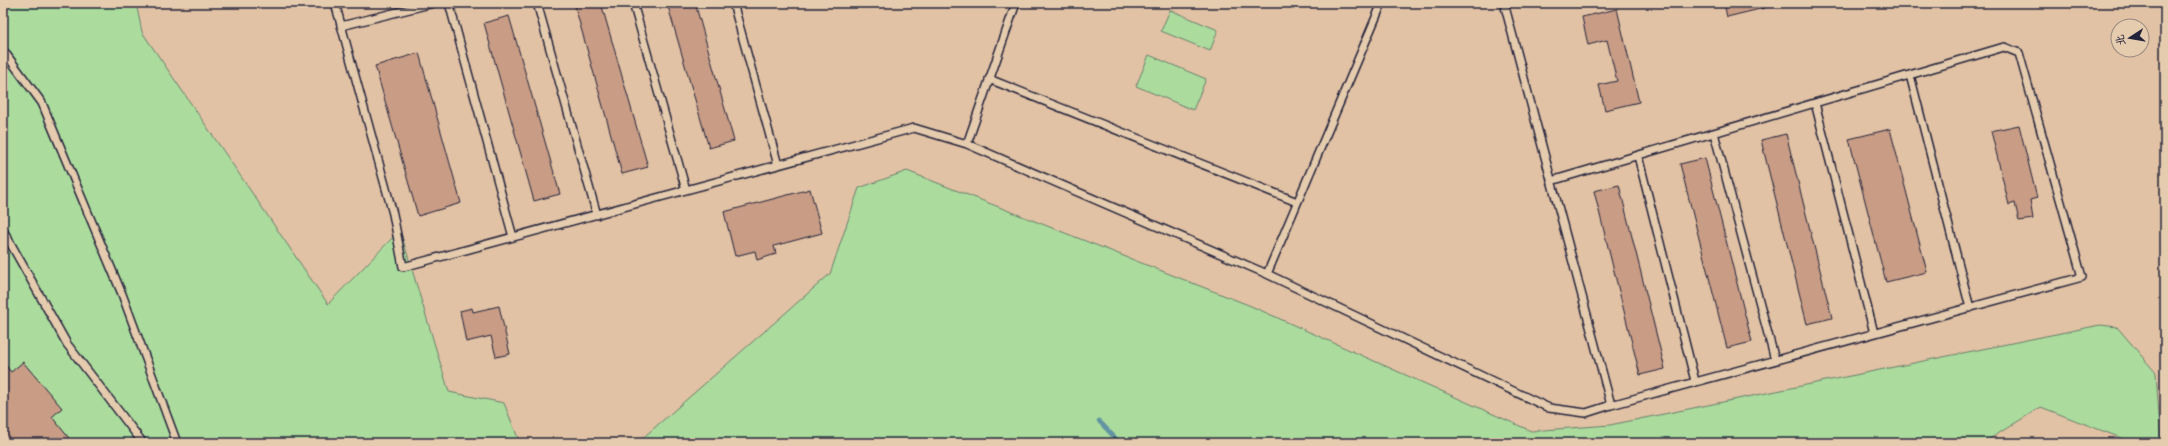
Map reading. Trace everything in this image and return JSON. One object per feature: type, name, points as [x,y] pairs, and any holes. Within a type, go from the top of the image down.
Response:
[{"type":"lane","points":[[335,3],[393,214],[403,267],[914,128],[967,144],[1267,274],[1549,408],[1586,413],[1695,381],[2082,277],[2019,53],[2004,47],[1551,181]]},
{"type":"lane","points":[[341,26],[434,3]]},
{"type":"lane","points":[[449,3],[513,237]]},
{"type":"lane","points":[[537,3],[597,215]]},
{"type":"lane","points":[[633,3],[686,190]]},
{"type":"lane","points":[[733,3],[778,165]]},
{"type":"lane","points":[[967,144],[1016,3]]},
{"type":"lane","points":[[1267,274],[1382,3]]},
{"type":"lane","points":[[1504,3],[1611,405]]},
{"type":"lane","points":[[3,50],[42,103],[122,294],[177,443]]},
{"type":"lane","points":[[1910,75],[1970,308]]},
{"type":"lane","points":[[989,79],[1298,202]]},
{"type":"lane","points":[[1815,103],[1874,333]]},
{"type":"lane","points":[[1714,133],[1775,360]]},
{"type":"lane","points":[[1638,156],[1695,381]]},
{"type":"lane","points":[[3,230],[67,344],[142,443]]},
{"type":"green space","points":[[3,3],[136,3],[142,32],[328,304],[400,230],[449,392],[504,403],[520,443],[3,443]]},
{"type":"green space","points":[[1170,10],[1218,30],[1210,51],[1161,31]]},
{"type":"green space","points":[[1149,55],[1206,79],[1193,110],[1136,86]]},
{"type":"green space","points":[[907,171],[1251,306],[1531,431],[1610,425],[2100,325],[2117,327],[2156,373],[2161,443],[2134,443],[2041,407],[1983,443],[637,443],[830,274],[859,188]]},
{"type":"building","points":[[574,3],[601,3],[648,167],[622,174]]},
{"type":"building","points":[[667,3],[695,3],[734,141],[709,148]]},
{"type":"building","points":[[1724,3],[1763,3],[1764,8],[1727,17]]},
{"type":"building","points":[[1617,9],[1639,102],[1605,110],[1599,85],[1617,81],[1607,40],[1588,45],[1582,17]]},
{"type":"building","points":[[509,16],[560,194],[534,201],[484,23]]},
{"type":"building","points":[[419,53],[461,203],[418,216],[375,66]]},
{"type":"building","points":[[2019,125],[2037,198],[2030,200],[2033,219],[2019,221],[2015,203],[2009,205],[1991,131]]},
{"type":"building","points":[[1890,129],[1927,272],[1886,282],[1849,139]]},
{"type":"building","points":[[1786,134],[1832,318],[1807,324],[1761,140]]},
{"type":"building","points":[[1705,158],[1752,342],[1727,348],[1680,164]]},
{"type":"building","points":[[1619,185],[1665,369],[1640,375],[1594,191]]},
{"type":"building","points":[[810,189],[822,233],[774,246],[776,254],[757,260],[755,251],[735,256],[724,212]]},
{"type":"building","points":[[499,306],[510,354],[496,357],[491,336],[466,342],[460,311],[472,308],[473,312]]},
{"type":"building","points":[[3,362],[11,372],[23,362],[62,408],[52,417],[73,443],[3,443]]},
{"type":"waterway","points":[[1099,421],[1120,443]]}]
